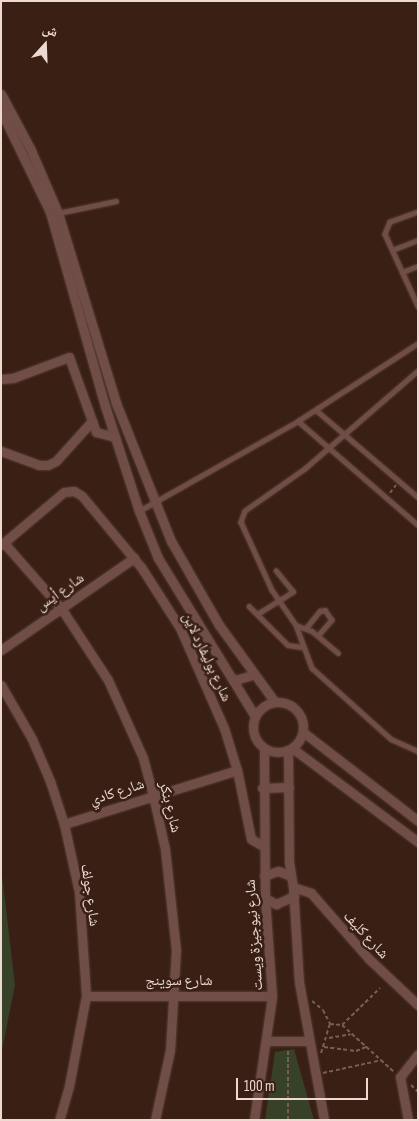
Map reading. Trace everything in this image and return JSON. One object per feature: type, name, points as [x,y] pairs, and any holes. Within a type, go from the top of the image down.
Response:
[{"type":"street","points":[[1,94],[30,148],[58,212],[116,403],[154,504],[194,584],[253,675],[276,702]]},
{"type":"street","points":[[1,111],[32,169],[53,220],[114,437],[139,511],[173,584],[235,680],[255,716]]},
{"type":"street","points":[[1,379],[13,378],[69,357],[92,421],[99,434],[114,437]]},
{"type":"street","points":[[1,451],[39,465],[48,465],[60,457],[92,421]]},
{"type":"street","name":"شارع بوليفارد لاين","points":[[3,544],[64,492],[74,491],[82,496],[134,558],[161,597],[196,661],[224,728],[237,770],[252,841],[264,846]]},
{"type":"street","name":"شارع بنكر","points":[[3,544],[60,608],[86,643],[120,703],[143,758],[153,795],[172,899],[175,994],[170,1050],[156,1120]]},
{"type":"street","name":"شارع أيس","points":[[1,650],[134,558]]},
{"type":"street","points":[[235,680],[253,675]]},
{"type":"street","name":"شارع جولف","points":[[1,685],[32,739],[64,824],[79,892],[86,996],[69,1086],[59,1120]]},
{"type":"street","points":[[324,1120],[298,982],[294,891],[291,876],[290,749],[303,732],[302,720],[297,710],[287,704],[276,702],[264,706],[255,716],[253,733],[264,748],[273,752],[290,749],[418,842]]},
{"type":"street","points":[[303,732],[418,821]]},
{"type":"street","name":"شارع نيوجيزة ويست","points":[[254,1120],[268,1042],[272,996],[264,876],[262,788],[264,748]]},
{"type":"street","name":"شارع كادي","points":[[64,824],[237,770]]},
{"type":"street","points":[[262,788],[289,787]]},
{"type":"street","points":[[245,804],[263,804]]},
{"type":"street","points":[[264,876],[278,872],[291,876]]},
{"type":"street","points":[[265,898],[276,904],[294,891]]},
{"type":"street","name":"شارع كليف","points":[[294,891],[311,893],[369,959],[418,1006]]},
{"type":"street","name":"شارع سوينج","points":[[86,996],[175,994],[272,996]]},
{"type":"street","points":[[268,1042],[308,1041]]},
{"type":"street","points":[[408,1120],[400,1076],[418,1054]]},
{"type":"lane","points":[[58,212],[116,201]]},
{"type":"lane","points":[[418,212],[387,225],[385,234],[402,272],[415,294],[418,306]]},
{"type":"lane","points":[[392,250],[418,240]]},
{"type":"lane","points":[[402,272],[418,266]]},
{"type":"lane","points":[[139,511],[298,421],[418,343]]},
{"type":"lane","points":[[418,371],[290,481],[245,511],[241,518],[241,526],[280,602],[296,625],[307,660],[324,682],[391,739],[418,751]]},
{"type":"lane","points":[[316,410],[418,498]]},
{"type":"lane","points":[[298,421],[418,526]]},
{"type":"lane","points":[[259,613],[280,602],[293,590],[276,571]]},
{"type":"lane","points":[[249,606],[259,613],[288,645],[303,647]]},
{"type":"lane","points":[[306,628],[320,611],[325,610],[332,620],[318,636]]},
{"type":"lane","points":[[296,625],[306,628],[318,636],[338,654]]},
{"type":"path","points":[[386,498],[400,482]]},
{"type":"path","points":[[342,1025],[380,988]]},
{"type":"path","points":[[309,999],[323,1010],[330,1024],[328,1038],[324,1047],[312,1063]]},
{"type":"path","points":[[330,1024],[342,1025],[418,1092]]},
{"type":"path","points":[[328,1038],[351,1034]]},
{"type":"path","points":[[288,1042],[288,1120]]},
{"type":"path","points":[[324,1047],[356,1051],[366,1047]]},
{"type":"path","points":[[315,1075],[382,1060]]},
{"type":"green space","points":[[1,867],[15,985],[1,1055]]},
{"type":"green space","points":[[294,1049],[314,1120],[265,1120],[275,1052]]}]
